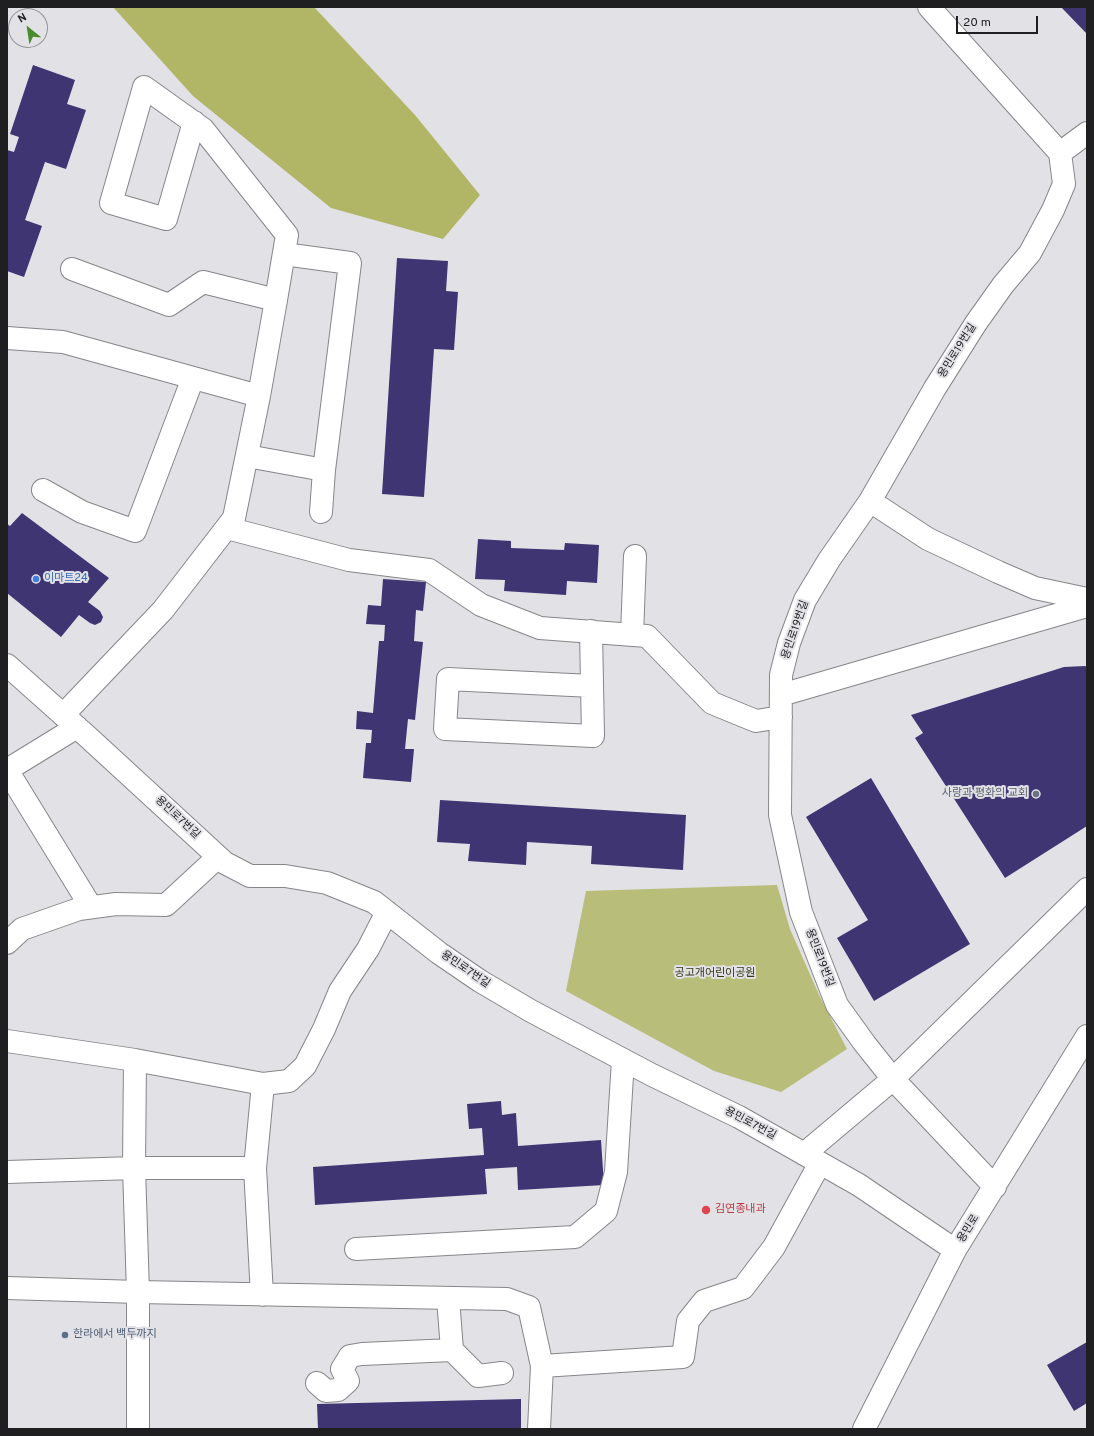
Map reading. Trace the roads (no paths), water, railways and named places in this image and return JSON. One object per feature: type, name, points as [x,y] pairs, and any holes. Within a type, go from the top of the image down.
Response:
[{"type":"street","points":[[929,7],[1060,153],[1087,133]]},
{"type":"street","points":[[91,907],[7,770],[70,721],[163,610],[234,518],[259,396],[287,235],[203,128],[144,87],[110,203],[166,219],[194,122]]},
{"type":"street","name":"용민로19번길","points":[[995,1187],[893,1079],[865,1044],[837,1005],[802,912],[780,815],[781,675],[789,643],[805,600],[829,560],[870,501],[928,400],[976,323],[1002,285],[1030,254],[1053,210],[1064,184],[1060,153]]},
{"type":"street","points":[[284,254],[350,263],[324,470],[321,512]]},
{"type":"street","points":[[72,269],[169,305],[203,282],[276,300]]},
{"type":"street","points":[[7,338],[63,342],[259,396]]},
{"type":"street","points":[[43,490],[82,512],[134,532],[193,378]]},
{"type":"street","points":[[247,456],[324,470]]},
{"type":"street","points":[[870,501],[928,539],[998,572],[1035,588],[1087,599]]},
{"type":"street","points":[[227,528],[349,560],[429,570],[481,605],[540,628],[647,636],[712,703],[756,721],[781,717]]},
{"type":"street","points":[[632,635],[634,556]]},
{"type":"street","points":[[781,694],[1087,606]]},
{"type":"street","points":[[591,631],[593,736],[445,729],[448,679],[592,686]]},
{"type":"street","name":"용민로7번길","points":[[7,665],[225,864],[250,876],[285,876],[328,883],[374,902],[439,953],[480,981],[531,1011],[623,1060],[740,1117],[859,1185],[955,1250]]},
{"type":"street","points":[[7,943],[22,929],[79,909],[116,904],[166,905],[218,857]]},
{"type":"street","points":[[542,1366],[684,1357],[688,1321],[704,1300],[743,1288],[774,1247],[812,1158],[1087,889]]},
{"type":"street","points":[[7,1041],[135,1060],[264,1084],[289,1081],[305,1066],[340,991],[368,949],[387,912]]},
{"type":"street","name":"용민로","points":[[864,1429],[955,1250],[1087,1036]]},
{"type":"street","points":[[135,1060],[134,1168],[138,1292],[138,1429]]},
{"type":"street","points":[[356,1249],[575,1237],[606,1211],[616,1172],[623,1060]]},
{"type":"street","points":[[262,1295],[255,1168],[264,1084]]},
{"type":"street","points":[[7,1172],[134,1168],[255,1168]]},
{"type":"street","points":[[7,1288],[262,1295],[507,1299],[529,1307],[542,1366],[538,1429]]},
{"type":"street","points":[[448,1298],[452,1350],[478,1376],[502,1373]]},
{"type":"street","points":[[317,1383],[326,1390],[338,1390],[348,1381],[342,1369],[350,1356],[362,1354],[452,1350]]},
{"type":"place","name":"이마트24","points":[[36,579]]},
{"type":"place","name":"사랑과 평화의 교회","points":[[1036,794]]},
{"type":"place","name":"김연종내과","points":[[706,1210]]},
{"type":"place","name":"한라에서 백두까지","points":[[65,1335]]},
{"type":"park label","name":"공고개어린이공원","points":[[715,974]]}]
